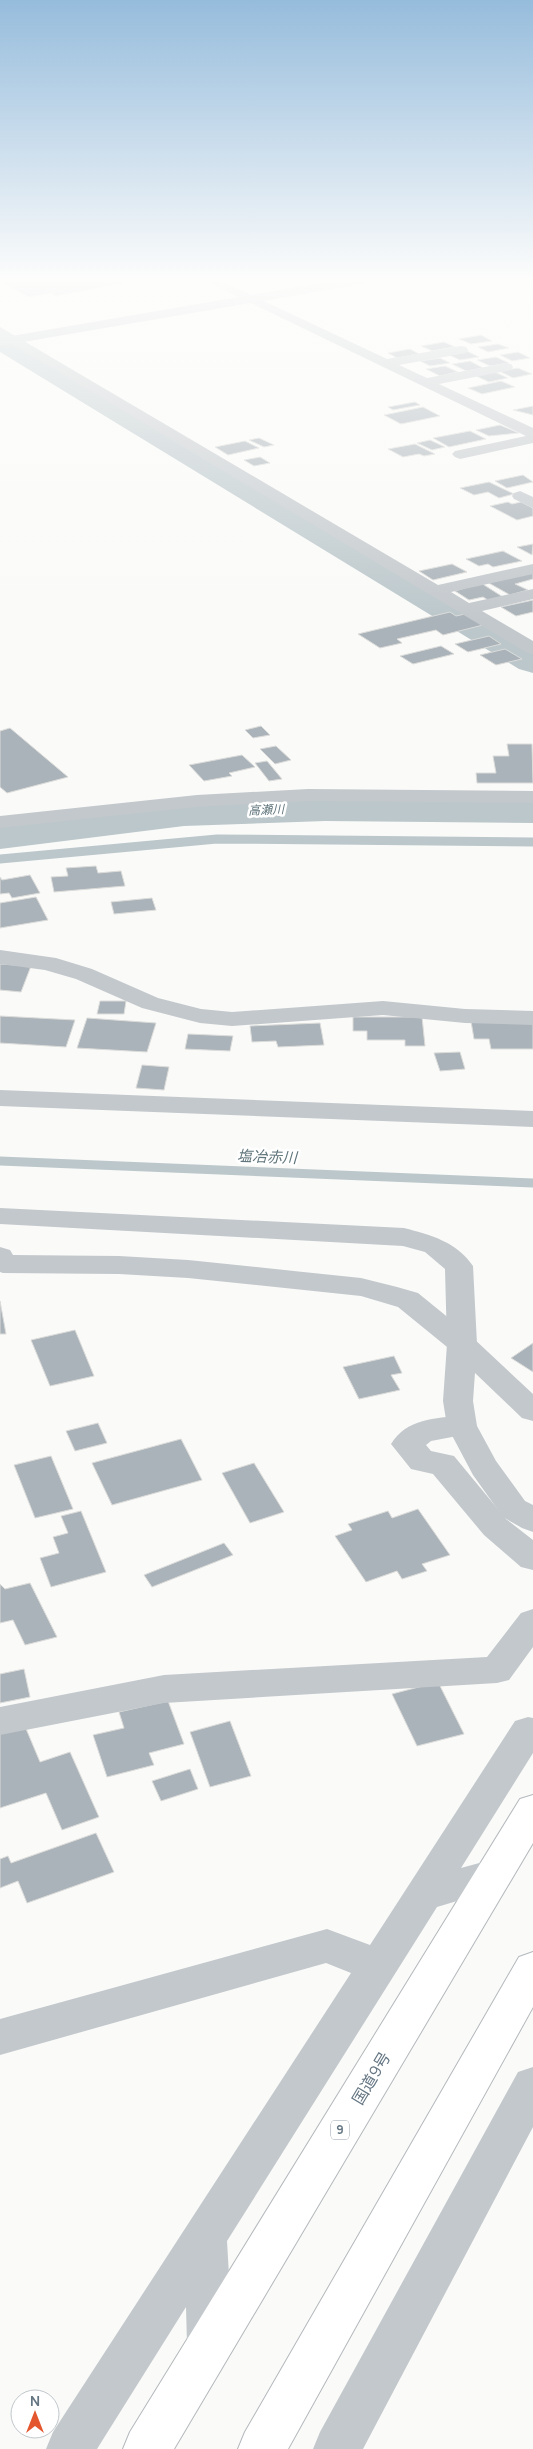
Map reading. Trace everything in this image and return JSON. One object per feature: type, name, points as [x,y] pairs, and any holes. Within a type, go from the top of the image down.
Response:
[{"type":"highway","name":"国道9号","points":[[147,2449],[533,1810]]},
{"type":"highway","points":[[262,2449],[533,1969]]},
{"type":"street","points":[[97,393],[533,649]]},
{"type":"street","points":[[447,393],[533,434]]},
{"type":"street","points":[[460,454],[533,439]]},
{"type":"street","points":[[434,591],[533,569]]},
{"type":"street","points":[[466,609],[533,594]]},
{"type":"street","points":[[505,632],[533,626]]},
{"type":"street","points":[[0,822],[197,801],[308,795],[533,797]]},
{"type":"street","points":[[0,957],[48,963],[66,968],[150,1003],[200,1016],[232,1019],[383,1008],[464,1016],[533,1018]]},
{"type":"street","points":[[0,1098],[533,1119]]},
{"type":"street","points":[[0,1216],[404,1237],[435,1246],[459,1266],[462,1344],[458,1401],[462,1426],[484,1466],[514,1509],[533,1520]]},
{"type":"street","points":[[0,1256],[3,1264],[188,1269],[360,1287],[387,1293],[408,1300],[462,1344],[533,1411]]},
{"type":"street","points":[[462,1426],[422,1431],[407,1444],[422,1461],[444,1464],[495,1527],[533,1558]]},
{"type":"street","points":[[0,1721],[164,1689],[496,1670],[533,1622]]},
{"type":"street","points":[[70,2449],[528,1731]]},
{"type":"street","points":[[424,1894],[494,1876]]},
{"type":"street","points":[[0,2037],[327,1946],[378,1966]]},
{"type":"street","points":[[337,2449],[533,2086]]},
{"type":"street","points":[[205,2236],[210,2345]]},
{"type":"building","points":[[415,402],[420,405],[393,410],[388,407]]},
{"type":"building","points":[[533,406],[533,415],[513,410]]},
{"type":"building","points":[[423,407],[440,416],[401,424],[384,415]]},
{"type":"building","points":[[500,425],[519,433],[489,436],[476,430]]},
{"type":"building","points":[[470,431],[486,439],[449,447],[433,438]]},
{"type":"building","points":[[259,438],[274,445],[264,447],[249,440]]},
{"type":"building","points":[[430,440],[445,447],[432,450],[417,443]]},
{"type":"building","points":[[245,441],[259,448],[228,455],[215,447]]},
{"type":"building","points":[[415,444],[435,454],[403,457],[388,449]]},
{"type":"building","points":[[260,457],[270,463],[254,466],[244,460]]},
{"type":"building","points":[[523,475],[533,482],[507,488],[495,481]]},
{"type":"building","points":[[489,482],[514,494],[499,498],[488,492],[474,495],[460,488]]},
{"type":"building","points":[[508,502],[512,504],[521,502],[533,508],[533,516],[517,520],[490,506]]},
{"type":"building","points":[[533,544],[532,555],[517,547]]},
{"type":"building","points":[[503,551],[522,561],[493,567],[488,564],[479,566],[466,559]]},
{"type":"building","points":[[452,564],[467,572],[433,580],[419,571]]},
{"type":"building","points":[[533,571],[533,579],[515,584],[528,590],[510,595],[487,582]]},
{"type":"building","points":[[481,583],[503,597],[488,600],[483,597],[469,600],[455,591]]},
{"type":"building","points":[[533,600],[533,612],[516,616],[501,607]]},
{"type":"building","points":[[450,612],[456,616],[465,614],[483,625],[443,635],[436,630],[397,639],[402,643],[380,648],[358,634]]},
{"type":"building","points":[[489,636],[501,644],[468,652],[455,644]]},
{"type":"building","points":[[441,646],[454,654],[413,664],[400,656]]},
{"type":"building","points":[[505,649],[522,659],[496,665],[480,655]]},
{"type":"building","points":[[261,726],[270,735],[253,738],[245,730]]},
{"type":"building","points":[[10,728],[68,777],[7,793],[0,787],[0,731]]},
{"type":"building","points":[[507,744],[532,744],[533,783],[477,783],[476,773],[496,773],[493,756],[509,756]]},
{"type":"building","points":[[276,746],[291,760],[275,764],[260,749]]},
{"type":"building","points":[[242,755],[255,767],[229,773],[232,776],[204,781],[189,765]]},
{"type":"building","points":[[267,761],[282,779],[269,781],[255,763]]},
{"type":"building","points":[[96,866],[98,873],[121,871],[125,886],[54,892],[51,877],[68,876],[66,868]]},
{"type":"building","points":[[30,875],[40,893],[12,898],[9,893],[0,894],[0,877],[2,880]]},
{"type":"building","points":[[36,897],[48,920],[0,928],[0,903]]},
{"type":"building","points":[[152,898],[156,910],[114,914],[111,902]]},
{"type":"building","points":[[0,964],[31,966],[21,992],[0,990]]},
{"type":"building","points":[[100,1001],[126,1001],[124,1014],[97,1014]]},
{"type":"building","points":[[0,1016],[75,1020],[66,1047],[0,1043]]},
{"type":"building","points":[[353,1017],[422,1017],[425,1046],[405,1046],[405,1040],[367,1040],[367,1031],[353,1031]]},
{"type":"building","points":[[87,1018],[156,1023],[147,1052],[77,1048]]},
{"type":"building","points":[[533,1020],[533,1049],[491,1049],[489,1039],[474,1039],[471,1021]]},
{"type":"building","points":[[320,1023],[324,1045],[278,1047],[276,1041],[252,1042],[250,1026]]},
{"type":"building","points":[[188,1034],[233,1036],[230,1051],[185,1049]]},
{"type":"building","points":[[460,1052],[465,1069],[440,1071],[434,1053]]},
{"type":"building","points":[[142,1065],[169,1067],[164,1090],[136,1088]]},
{"type":"building","points":[[0,1301],[6,1334],[0,1334]]},
{"type":"building","points":[[75,1330],[94,1376],[50,1386],[31,1340]]},
{"type":"building","points":[[533,1343],[533,1372],[511,1358]]},
{"type":"building","points":[[394,1356],[402,1373],[391,1375],[400,1390],[359,1399],[343,1367]]},
{"type":"building","points":[[98,1423],[107,1443],[75,1451],[66,1431]]},
{"type":"building","points":[[181,1439],[202,1480],[112,1505],[92,1463]]},
{"type":"building","points":[[51,1456],[73,1509],[35,1518],[14,1465]]},
{"type":"building","points":[[254,1463],[284,1512],[250,1523],[222,1473]]},
{"type":"building","points":[[418,1509],[450,1555],[422,1564],[427,1571],[402,1579],[397,1571],[366,1582],[335,1536],[352,1530],[348,1524],[388,1511],[392,1518]]},
{"type":"building","points":[[81,1511],[106,1572],[51,1587],[40,1558],[59,1553],[53,1537],[68,1533],[61,1516]]},
{"type":"building","points":[[224,1543],[233,1555],[152,1587],[144,1575]]},
{"type":"building","points":[[30,1583],[57,1637],[25,1645],[13,1620],[0,1623],[0,1584],[5,1589]]},
{"type":"building","points":[[24,1669],[30,1697],[0,1703],[0,1674]]},
{"type":"building","points":[[438,1682],[464,1734],[417,1746],[392,1694]]},
{"type":"building","points":[[168,1701],[184,1744],[149,1753],[154,1765],[107,1777],[93,1735],[124,1728],[119,1712]]},
{"type":"building","points":[[230,1721],[251,1776],[210,1787],[190,1732]]},
{"type":"building","points":[[24,1724],[40,1762],[70,1752],[99,1817],[62,1830],[46,1793],[0,1808],[0,1731]]},
{"type":"building","points":[[190,1769],[198,1789],[161,1801],[152,1781]]},
{"type":"building","points":[[96,1833],[114,1872],[27,1903],[18,1881],[0,1888],[0,1859],[8,1856],[11,1863]]},
{"type":"waterway","points":[[88,393],[533,661]]},
{"type":"waterway","name":"高瀬川","points":[[0,835],[184,813],[325,808],[533,810]]},
{"type":"waterway","points":[[0,859],[217,839],[533,842]]},
{"type":"waterway","name":"塩冶赤川","points":[[0,1161],[533,1183]]}]
